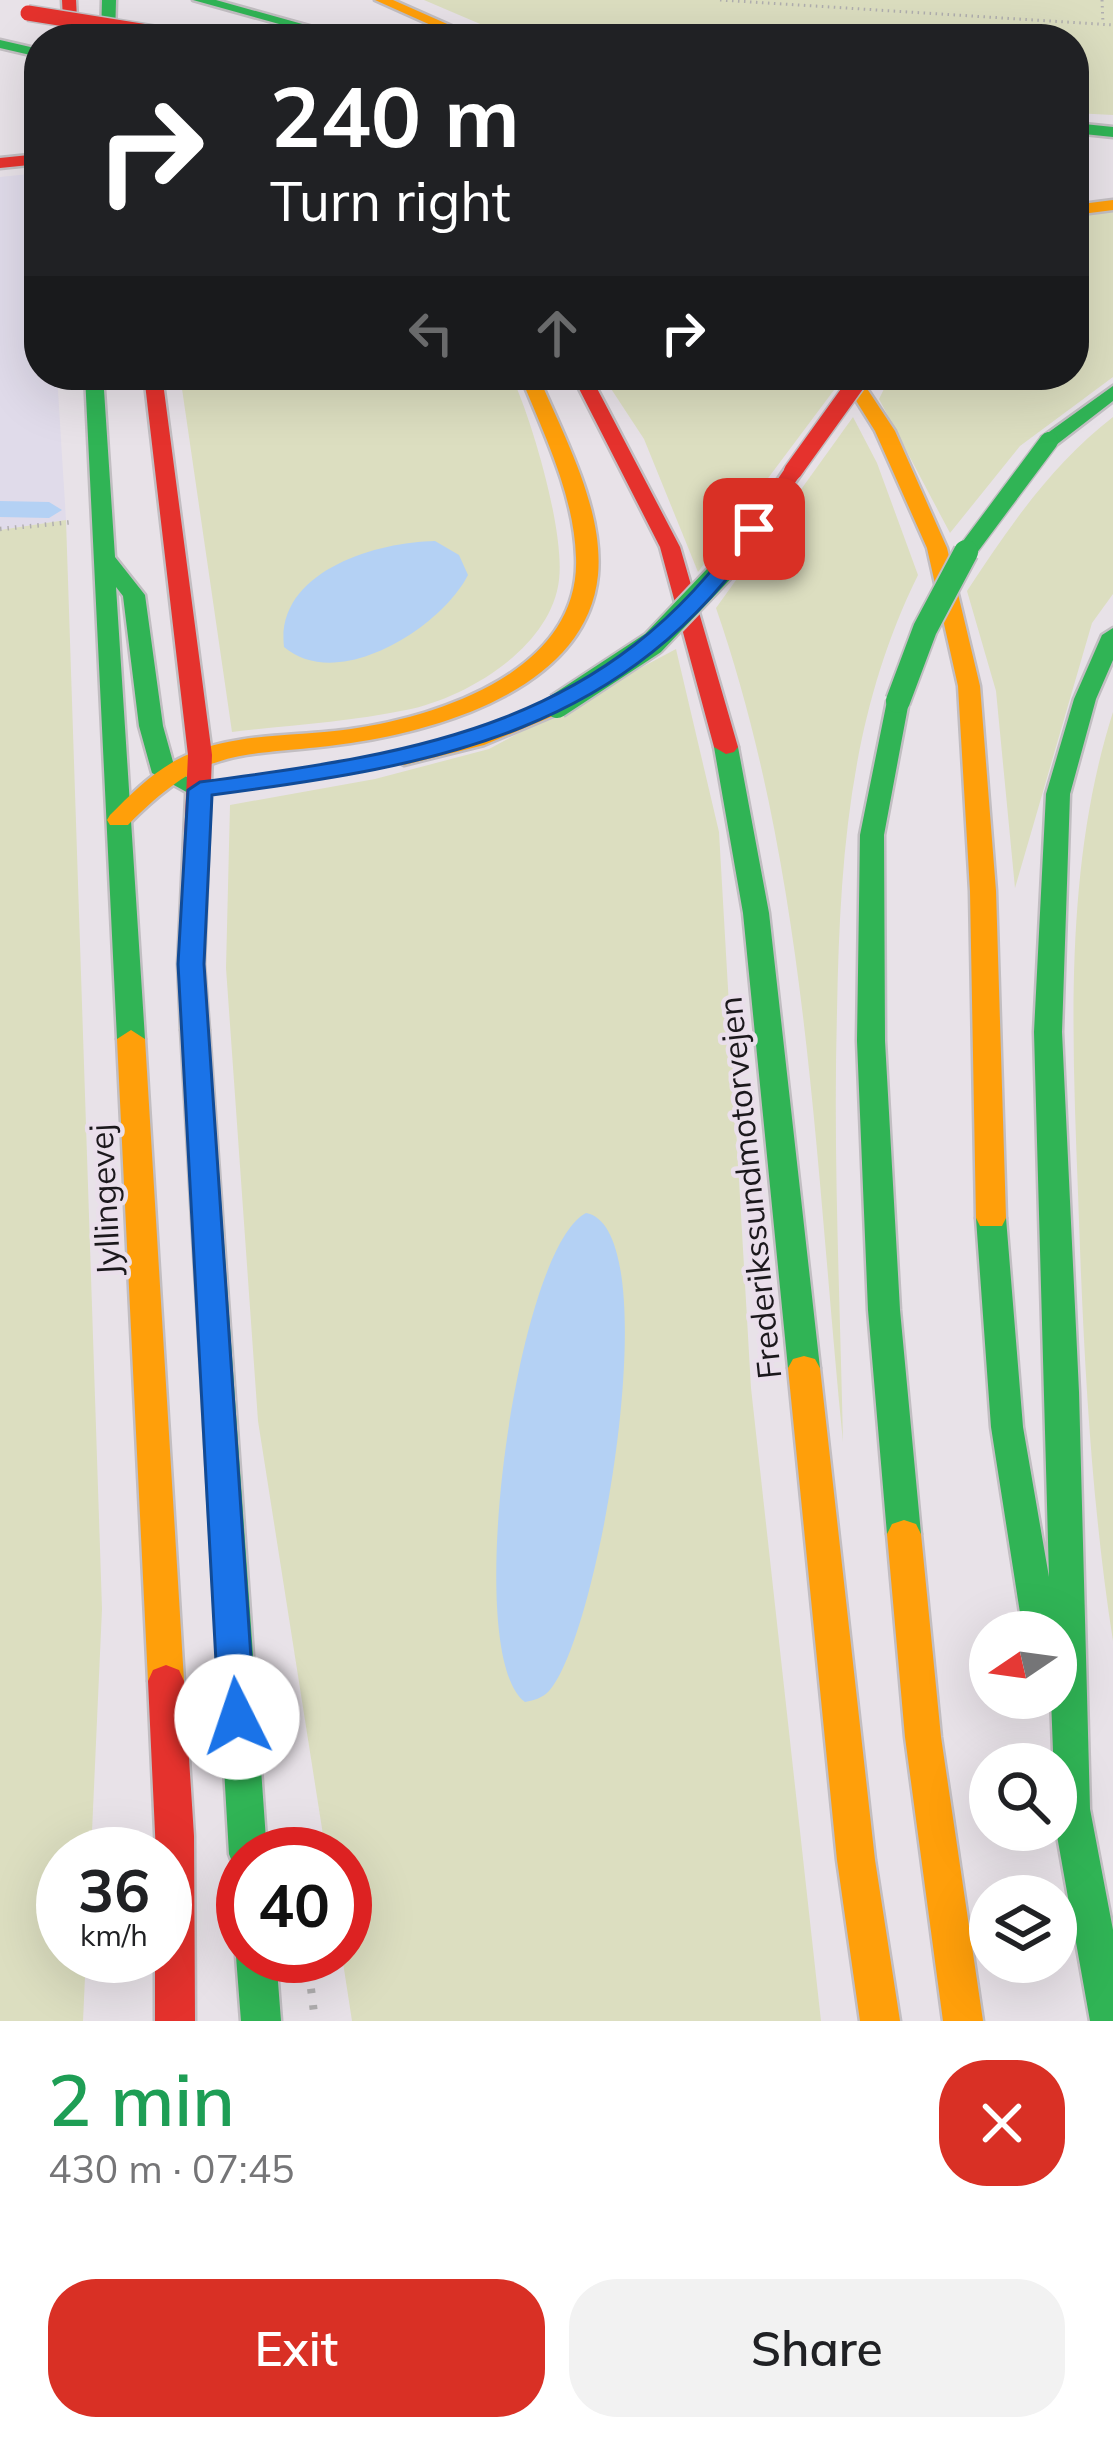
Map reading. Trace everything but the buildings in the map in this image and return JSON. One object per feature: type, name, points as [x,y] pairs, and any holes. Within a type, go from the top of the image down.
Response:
[{"type":"main road","points":[[200,0],[292,24]]},
{"type":"main road","points":[[382,0],[439,24]]},
{"type":"main road","points":[[70,24],[101,20]]},
{"type":"main road","name":"Jyllingevej","points":[[95,390],[173,1827]]},
{"type":"main road","points":[[155,390],[200,755],[213,788],[192,987],[246,1827]]},
{"type":"main road","points":[[119,820],[164,773],[200,755],[367,734],[428,718],[516,678],[559,640],[580,609],[587,578],[549,422],[535,390]]},
{"type":"main road","name":"Frederikssundmotorvejen","points":[[589,390],[669,543],[716,699],[739,802],[756,913],[856,1859],[880,2021]]},
{"type":"main road","points":[[378,764],[476,740],[556,706],[652,643],[734,558],[851,390]]},
{"type":"main road","points":[[859,390],[885,431],[937,548],[969,686],[982,891],[987,1173],[1007,1426],[1038,1611]]},
{"type":"main road","points":[[962,2021],[919,1690],[884,1310],[871,1041],[872,835],[898,701],[914,646],[970,533],[1049,440],[1113,392]]},
{"type":"main road","points":[[104,557],[134,595],[151,726],[164,773]]},
{"type":"main road","points":[[1070,1743],[1064,1392],[1048,1032],[1058,794],[1084,699],[1113,634]]},
{"type":"main road","points":[[164,773],[213,788]]},
{"type":"main road","points":[[1077,1846],[1110,2021]]},
{"type":"main road","points":[[192,1956],[205,2021]]},
{"type":"main road","name":"Jyllingevej","points":[[175,1983],[175,2021]]},
{"type":"main road","points":[[258,1983],[261,2021]]},
{"type":"path","points":[[721,0],[1113,25]]},
{"type":"path","points":[[1102,0],[1103,24]]},
{"type":"path","points":[[0,529],[77,521]]},
{"type":"path","points":[[310,1983],[315,2021]]},
{"type":"shaded area","points":[[24,175],[24,390],[58,390],[66,520],[0,530],[0,177]]},
{"type":"green space","points":[[424,0],[1113,0],[1113,115],[1089,114],[1089,24],[480,24]]},
{"type":"green space","points":[[1113,210],[1113,377],[1020,446],[950,533],[879,399],[884,390],[1089,390],[1089,214]]},
{"type":"green space","points":[[182,390],[517,390],[537,447],[560,559],[553,605],[523,648],[479,682],[429,704],[363,718],[232,732]]},
{"type":"green space","points":[[612,390],[834,390],[698,572],[644,439]]},
{"type":"green space","points":[[853,417],[877,463],[918,575],[895,628],[863,734],[841,899],[836,1173],[843,1442],[815,1126],[789,915],[747,709],[716,608]]},
{"type":"green space","points":[[1113,417],[1113,594],[1092,623],[1015,888],[996,691],[967,591],[1051,476]]},
{"type":"green space","points":[[66,520],[102,1609],[92,1827],[36,1827],[36,1983],[85,1983],[83,2021],[0,2021],[0,530]]},
{"type":"green space","points":[[676,649],[719,832],[751,1388],[821,2021],[352,2021],[346,1983],[372,1983],[372,1827],[322,1827],[258,1421],[226,968],[230,805],[375,779],[489,749]]},
{"type":"green space","points":[[1113,712],[1113,1641],[1085,1361],[1074,1011],[1086,830]]},
{"type":"water","points":[[435,541],[459,555],[468,575],[455,595],[412,633],[386,648],[332,663],[306,659],[284,647],[285,621],[295,599],[312,581],[358,555]]},
{"type":"water","points":[[586,1213],[611,1236],[623,1286],[618,1437],[588,1596],[568,1656],[549,1691],[525,1702],[506,1669],[497,1611],[497,1536],[505,1453],[538,1298],[561,1242]]},
{"type":"waterway","points":[[0,509],[49,510]]},
{"type":"traffic: fast","points":[[108,24],[109,0]]},
{"type":"traffic: fast","points":[[200,0],[292,24]]},
{"type":"traffic: fast","points":[[0,44],[24,50]]},
{"type":"traffic: fast","points":[[1089,130],[1113,132]]},
{"type":"traffic: fast","points":[[95,390],[131,1039]]},
{"type":"traffic: fast","points":[[1049,441],[1113,392]]},
{"type":"traffic: fast","points":[[898,701],[925,629],[960,563],[1049,441]]},
{"type":"traffic: fast","points":[[104,557],[134,595],[151,726],[164,773],[192,788]]},
{"type":"traffic: fast","points":[[557,706],[653,643],[734,558]]},
{"type":"traffic: fast","points":[[1070,1743],[1063,1392],[1048,1032],[1058,794],[1085,699],[1113,635]]},
{"type":"traffic: fast","points":[[898,701],[872,835],[871,1041],[884,1310],[904,1534]]},
{"type":"traffic: fast","points":[[726,747],[756,913],[804,1368]]},
{"type":"traffic: fast","points":[[195,1030],[246,1827]]},
{"type":"traffic: fast","points":[[991,1218],[1007,1427],[1038,1611]]},
{"type":"traffic: fast","points":[[1077,1842],[1110,2021]]},
{"type":"traffic: fast","points":[[258,1983],[261,2021]]},
{"type":"traffic: slow","points":[[382,0],[439,24]]},
{"type":"traffic: slow","points":[[1089,208],[1113,205]]},
{"type":"traffic: slow","points":[[119,820],[148,791],[199,758],[251,746],[351,736],[422,720],[497,690],[531,669],[558,643],[578,613],[587,554],[577,502],[535,390]]},
{"type":"traffic: slow","points":[[859,390],[885,431],[937,548],[969,686],[983,891],[991,1218]]},
{"type":"traffic: slow","points":[[404,758],[476,740],[557,706]]},
{"type":"traffic: slow","points":[[131,1039],[166,1681]]},
{"type":"traffic: slow","points":[[804,1368],[856,1860],[880,2021]]},
{"type":"traffic: slow","points":[[904,1534],[923,1737],[963,2021]]},
{"type":"traffic: jam","points":[[69,0],[70,24]]},
{"type":"traffic: jam","points":[[28,13],[97,24]]},
{"type":"traffic: jam","points":[[0,163],[24,161]]},
{"type":"traffic: jam","points":[[155,390],[200,755],[191,964],[195,1030]]},
{"type":"traffic: jam","points":[[589,390],[670,547],[726,747]]},
{"type":"traffic: jam","points":[[793,471],[851,390]]},
{"type":"traffic: jam","points":[[734,558],[793,471]]},
{"type":"traffic: jam","points":[[166,1681],[175,1836],[175,2021]]},
{"type":"route","points":[[237,1717],[191,964],[200,790],[358,769],[476,740],[556,706],[609,676],[652,643],[734,558],[754,529]]}]
